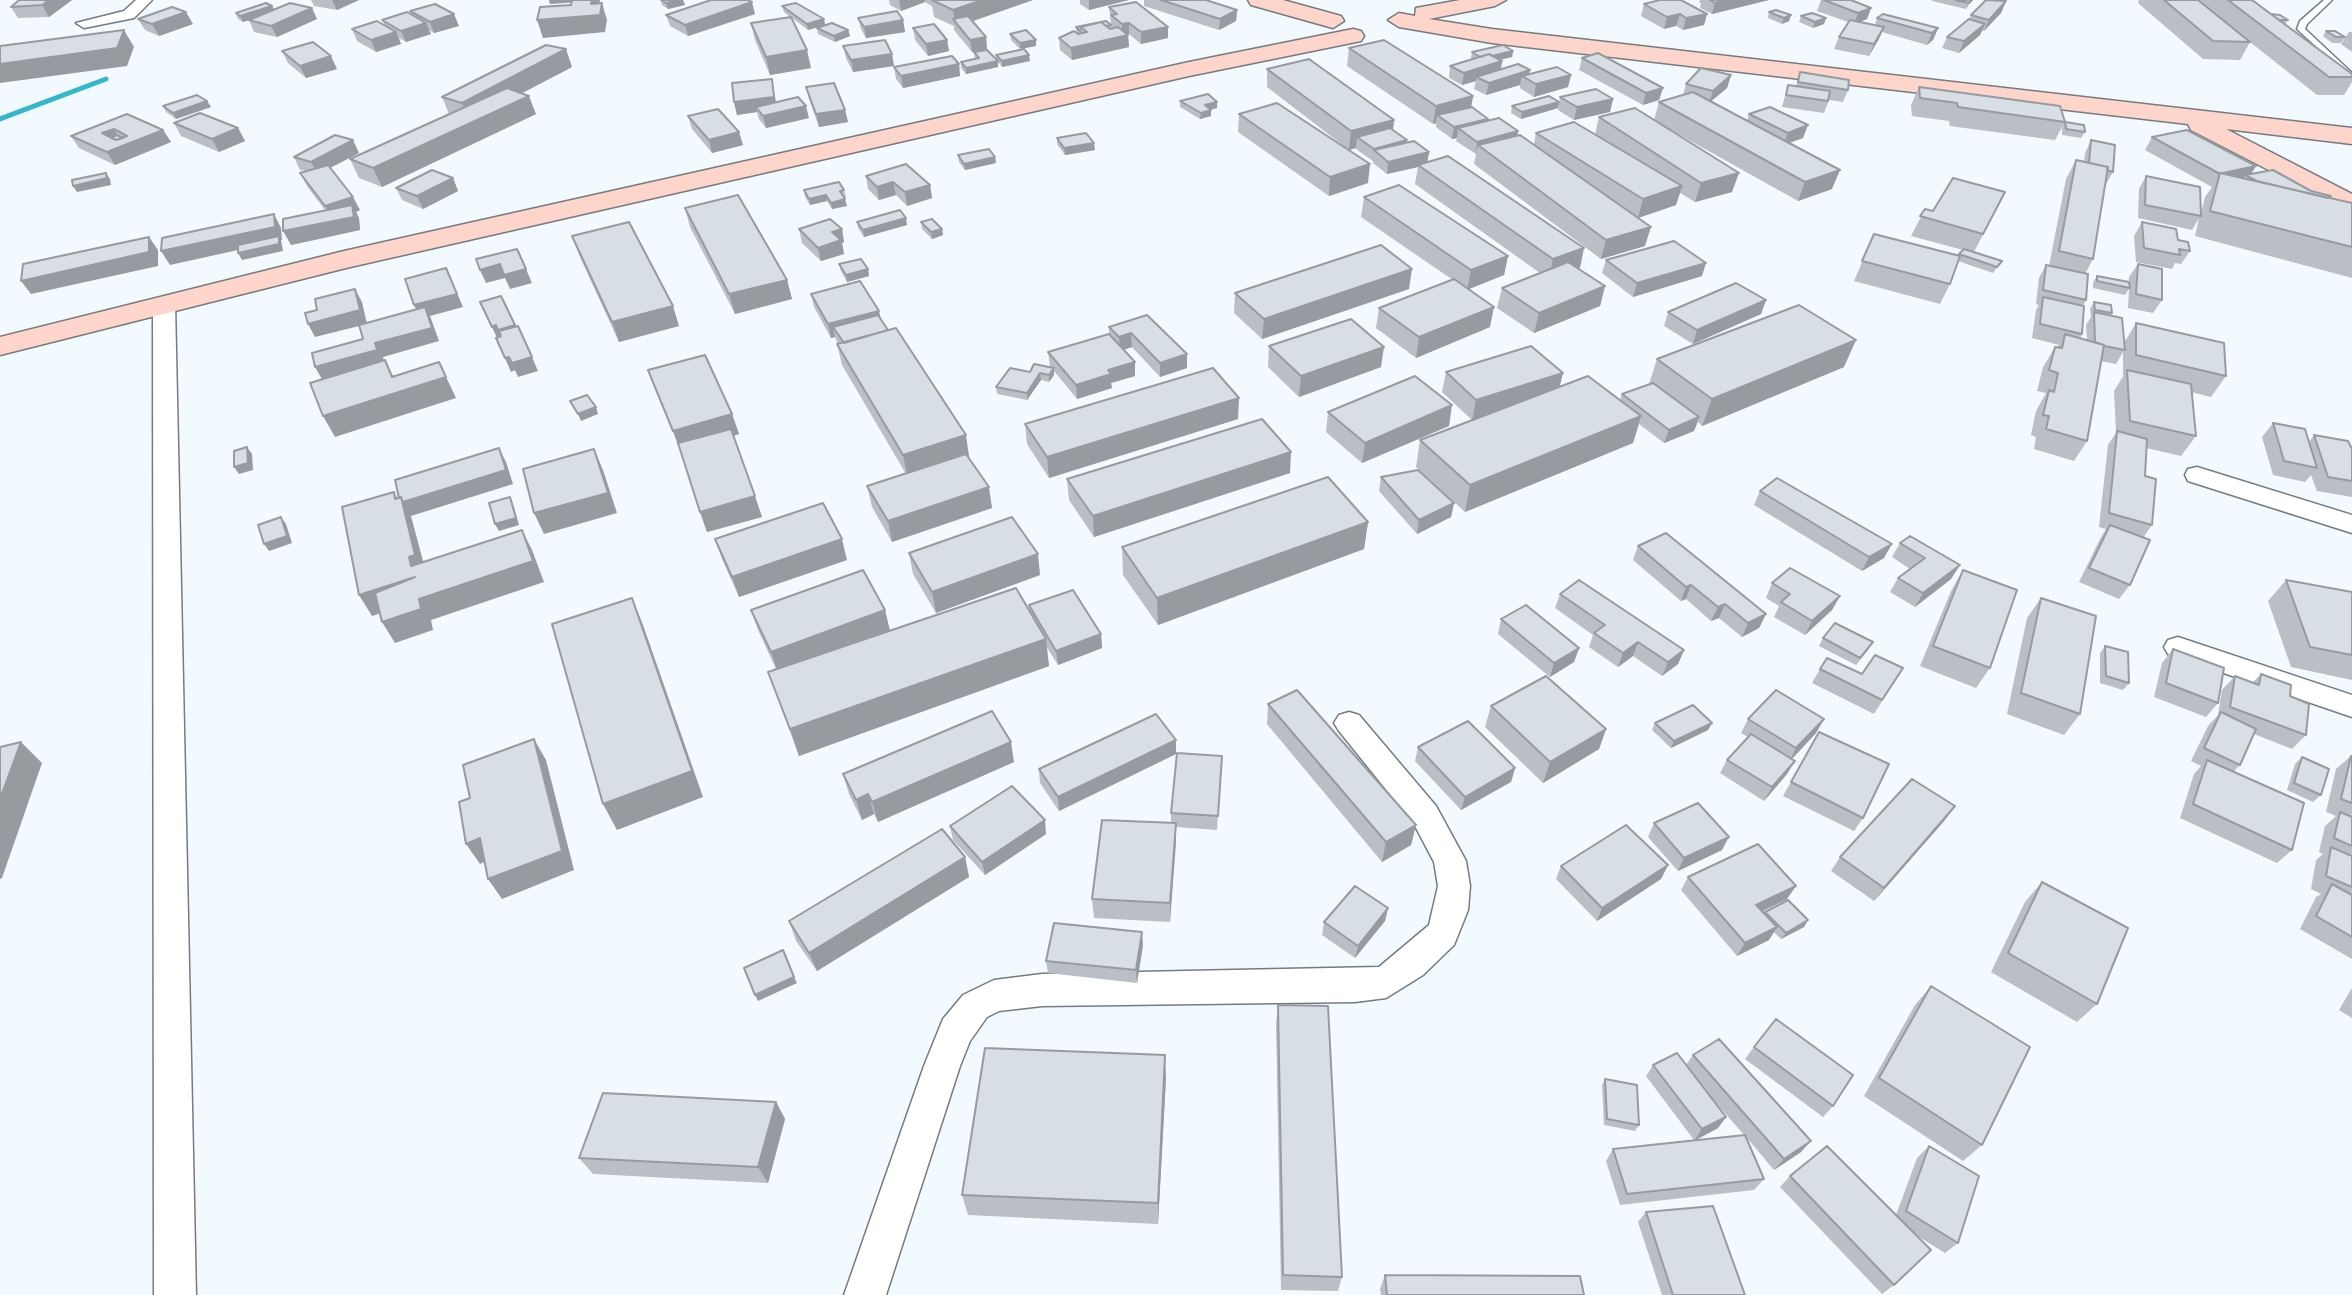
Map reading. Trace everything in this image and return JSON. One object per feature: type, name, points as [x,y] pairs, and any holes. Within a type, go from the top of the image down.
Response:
[{"type":"street","points":[[84,23],[129,15],[145,0]]},
{"type":"street","points":[[1259,0],[1372,24],[2349,137]]},
{"type":"street","points":[[1302,0],[1372,24]]},
{"type":"street","points":[[0,346],[164,303],[1372,24],[1433,0]]},
{"type":"street","points":[[0,328],[170,287],[1493,0]]},
{"type":"street","points":[[1493,0],[1483,9],[1484,20],[1500,37]]},
{"type":"street","points":[[2187,116],[2352,205]]},
{"type":"street","points":[[164,303],[175,1295]]},
{"type":"street","points":[[2197,475],[2352,524]]},
{"type":"street","points":[[2178,647],[2352,706]]},
{"type":"street","points":[[865,1295],[942,1066],[956,1031],[975,1006],[994,996],[1042,990],[1386,982],[1411,964],[1442,934],[1451,910],[1454,886],[1450,861],[1425,815],[1349,723]]},
{"type":"lane","points":[[2328,0],[2303,23],[2301,29],[2352,77]]},
{"type":"building","points":[[19,0],[49,0],[42,5],[11,7]]},
{"type":"building","points":[[572,0],[602,3],[600,15],[537,20],[540,7],[571,5]]},
{"type":"building","points":[[711,0],[752,2],[685,25],[666,15]]},
{"type":"building","points":[[932,0],[982,0],[953,10]]},
{"type":"building","points":[[1161,0],[1206,0],[1237,10],[1220,19]]},
{"type":"building","points":[[1681,0],[1707,14],[1686,18],[1680,14],[1667,17],[1644,4]]},
{"type":"building","points":[[1824,0],[1851,0],[1871,8],[1858,13]]},
{"type":"building","points":[[1986,0],[2006,1],[1989,20],[1971,15]]},
{"type":"building","points":[[2164,0],[2198,0],[2250,42],[2213,41]]},
{"type":"building","points":[[2228,0],[2252,0],[2352,77],[2329,77]]},
{"type":"building","points":[[1136,2],[1168,27],[1141,32],[1129,23],[1122,24],[1111,15],[1117,14],[1109,7]]},
{"type":"building","points":[[266,3],[272,6],[240,16],[236,13]]},
{"type":"building","points":[[290,3],[312,8],[271,26],[249,20]]},
{"type":"building","points":[[796,3],[824,19],[807,24],[782,6]]},
{"type":"building","points":[[435,4],[454,14],[430,22],[410,11]]},
{"type":"building","points":[[172,7],[186,12],[152,24],[138,19]]},
{"type":"building","points":[[1776,10],[1791,15],[1784,18],[1769,12]]},
{"type":"building","points":[[897,11],[903,20],[864,27],[858,18]]},
{"type":"building","points":[[407,12],[426,23],[401,31],[382,20]]},
{"type":"building","points":[[1812,13],[1826,18],[1815,22],[1801,16]]},
{"type":"building","points":[[1883,14],[1938,28],[1932,33],[1877,18]]},
{"type":"building","points":[[2271,14],[2280,15],[2288,20],[2279,20]]},
{"type":"building","points":[[968,16],[986,37],[970,40],[953,19]]},
{"type":"building","points":[[791,17],[807,50],[766,57],[751,23]]},
{"type":"building","points":[[1969,19],[1985,24],[1964,41],[1947,37]]},
{"type":"building","points":[[1850,20],[1884,27],[1874,44],[1839,37]]},
{"type":"building","points":[[377,21],[396,32],[371,40],[352,29]]},
{"type":"building","points":[[1101,22],[1110,29],[1118,27],[1128,35],[1071,48],[1059,38],[1074,31],[1078,34],[1087,32],[1081,27]]},
{"type":"building","points":[[832,23],[848,30],[834,36],[817,28]]},
{"type":"building","points":[[934,24],[947,40],[926,44],[913,28]]},
{"type":"building","points":[[124,30],[117,48],[0,64],[0,46]]},
{"type":"building","points":[[1026,30],[1036,40],[1020,43],[1010,34]]},
{"type":"building","points":[[2326,31],[2335,31],[2345,37],[2336,37]]},
{"type":"building","points":[[885,40],[892,54],[851,60],[843,46]]},
{"type":"building","points":[[1384,40],[1473,96],[1436,106],[1349,48]]},
{"type":"building","points":[[313,42],[331,56],[300,66],[282,51]]},
{"type":"building","points":[[546,45],[566,49],[462,103],[442,97]]},
{"type":"building","points":[[1503,45],[1513,51],[1480,57],[1472,52]]},
{"type":"building","points":[[1024,49],[1029,55],[1002,61],[996,55]]},
{"type":"building","points":[[987,50],[998,61],[966,68],[961,62],[979,58],[974,52]]},
{"type":"building","points":[[1598,53],[1663,88],[1646,93],[1582,58]]},
{"type":"building","points":[[1489,54],[1502,61],[1464,73],[1450,66]]},
{"type":"building","points":[[952,56],[959,64],[901,76],[894,67]]},
{"type":"building","points":[[1309,59],[1394,120],[1351,131],[1267,69]]},
{"type":"building","points":[[1518,64],[1530,70],[1489,83],[1476,77]]},
{"type":"building","points":[[1557,67],[1571,75],[1536,84],[1522,76]]},
{"type":"building","points":[[1701,68],[1731,75],[1713,91],[1686,84]]},
{"type":"building","points":[[1800,72],[1849,80],[1848,90],[1798,82]]},
{"type":"building","points":[[772,79],[774,97],[734,102],[732,83]]},
{"type":"building","points":[[834,83],[845,110],[816,114],[806,87]]},
{"type":"building","points":[[1788,85],[1830,91],[1828,101],[1786,95]]},
{"type":"building","points":[[1919,87],[2060,106],[2065,122],[1958,107],[1957,103],[1920,98]]},
{"type":"building","points":[[507,88],[529,96],[373,168],[350,159]]},
{"type":"building","points":[[1596,89],[1613,99],[1577,107],[1560,97]]},
{"type":"building","points":[[1693,92],[1840,170],[1805,182],[1659,102]]},
{"type":"building","points":[[1208,94],[1217,102],[1205,105],[1211,110],[1201,113],[1180,101]]},
{"type":"building","points":[[197,95],[207,101],[173,113],[163,106]]},
{"type":"building","points":[[1549,96],[1559,102],[1522,112],[1512,106]]},
{"type":"building","points":[[798,97],[806,106],[763,116],[756,107]]},
{"type":"building","points":[[1277,103],[1370,164],[1330,177],[1239,114]]},
{"type":"building","points":[[1472,107],[1488,119],[1454,127],[1437,115]]},
{"type":"building","points":[[1770,107],[1808,125],[1788,133],[1749,114]]},
{"type":"building","points":[[1635,108],[1739,173],[1701,183],[1599,117]]},
{"type":"building","points":[[718,109],[739,132],[709,140],[688,116]]},
{"type":"building","points":[[200,113],[238,128],[212,139],[174,123]]},
{"type":"building","points":[[127,114],[163,130],[107,152],[71,136]],"holes":[[[114,129],[127,136],[116,140],[102,133]]]},
{"type":"building","points":[[1499,118],[1518,131],[1477,142],[1458,128]]},
{"type":"building","points":[[1574,122],[1682,186],[1643,199],[1536,133]]},
{"type":"building","points":[[2065,122],[2084,125],[2085,132],[2066,129]]},
{"type":"building","points":[[1390,128],[1407,140],[1374,149],[1357,137]]},
{"type":"building","points":[[2187,130],[2256,166],[2220,174],[2152,137]]},
{"type":"building","points":[[1086,133],[1094,143],[1064,148],[1057,138]]},
{"type":"building","points":[[335,135],[353,140],[311,162],[294,157]]},
{"type":"building","points":[[1520,135],[1651,227],[1606,240],[1478,145]]},
{"type":"building","points":[[2091,140],[2115,145],[2113,172],[2107,170],[2108,167],[2089,163]]},
{"type":"building","points":[[1414,141],[1429,152],[1388,162],[1374,150]]},
{"type":"building","points":[[989,149],[995,157],[964,164],[958,155]]},
{"type":"building","points":[[1448,156],[1584,248],[1553,259],[1418,165]]},
{"type":"building","points":[[2076,160],[2108,167],[2093,259],[2059,251]]},
{"type":"building","points":[[906,164],[930,185],[905,192],[893,182],[877,187],[866,176]]},
{"type":"building","points":[[328,165],[353,197],[325,206],[300,173]]},
{"type":"building","points":[[432,170],[453,178],[417,196],[396,188]]},
{"type":"building","points":[[2273,170],[2311,191],[2331,196],[2328,198],[2257,181],[2245,175]]},
{"type":"building","points":[[106,173],[107,178],[73,186],[72,180]]},
{"type":"building","points":[[2220,173],[2352,203],[2352,247],[2210,211]]},
{"type":"building","points":[[2146,176],[2200,187],[2201,216],[2145,205]]},
{"type":"building","points":[[1953,178],[2005,192],[1983,234],[1920,216],[1925,209],[1933,211]]},
{"type":"building","points":[[839,182],[845,199],[831,203],[826,195],[809,199],[804,190]]},
{"type":"building","points":[[1399,185],[1508,256],[1471,270],[1364,197]]},
{"type":"building","points":[[738,195],[787,280],[729,294],[685,208]]},
{"type":"building","points":[[352,205],[354,217],[283,231],[283,219]]},
{"type":"building","points":[[900,210],[906,218],[863,230],[857,222]]},
{"type":"building","points":[[274,214],[275,227],[161,251],[162,238]]},
{"type":"building","points":[[830,219],[842,229],[832,232],[841,240],[818,248],[799,229]]},
{"type":"building","points":[[932,219],[942,229],[931,232],[921,222]]},
{"type":"building","points":[[629,222],[673,306],[612,322],[572,236]]},
{"type":"building","points":[[2142,222],[2176,229],[2178,240],[2188,242],[2190,251],[2179,249],[2180,255],[2144,248]]},
{"type":"building","points":[[1874,234],[1960,256],[1950,284],[1862,261]]},
{"type":"building","points":[[279,236],[279,244],[238,253],[238,245]]},
{"type":"building","points":[[149,237],[149,252],[21,281],[23,264]]},
{"type":"building","points":[[1674,241],[1706,263],[1637,283],[1606,260]]},
{"type":"building","points":[[1381,245],[1412,269],[1264,319],[1235,293]]},
{"type":"building","points":[[517,249],[526,269],[504,275],[500,264],[480,270],[476,259]]},
{"type":"building","points":[[1964,249],[2002,261],[1997,267],[1959,254]]},
{"type":"building","points":[[861,259],[868,269],[846,275],[839,264]]},
{"type":"building","points":[[1568,262],[1605,286],[1539,313],[1502,288]]},
{"type":"building","points":[[2138,264],[2162,269],[2162,300],[2136,294]]},
{"type":"building","points":[[2046,265],[2088,274],[2086,300],[2043,290]]},
{"type":"building","points":[[446,268],[457,294],[414,305],[405,279]]},
{"type":"building","points":[[2097,276],[2129,282],[2130,288],[2097,281]]},
{"type":"building","points":[[1454,279],[1494,307],[1419,337],[1379,308]]},
{"type":"building","points":[[860,281],[879,311],[828,324],[811,294]]},
{"type":"building","points":[[1736,283],[1766,300],[1697,330],[1668,312]]},
{"type":"building","points":[[355,289],[360,310],[308,324],[305,313],[317,310],[315,299]]},
{"type":"building","points":[[501,296],[515,325],[498,330],[496,325],[492,327],[480,302]]},
{"type":"building","points":[[2043,297],[2084,306],[2082,334],[2040,324]]},
{"type":"building","points":[[2094,302],[2111,305],[2112,313],[2095,310]]},
{"type":"building","points":[[1799,305],[1856,340],[1712,399],[1657,359]]},
{"type":"building","points":[[425,307],[432,328],[375,343],[377,350],[315,367],[312,353],[363,339],[359,325]]},
{"type":"building","points":[[2094,312],[2122,318],[2125,350],[2095,342]]},
{"type":"building","points":[[878,315],[888,330],[844,343],[833,327]]},
{"type":"building","points":[[1147,315],[1187,354],[1160,363],[1131,333],[1119,337],[1109,327]]},
{"type":"building","points":[[1351,319],[1384,347],[1301,376],[1269,346]]},
{"type":"building","points":[[2136,323],[2224,343],[2226,376],[2136,355]]},
{"type":"building","points":[[518,326],[532,357],[512,363],[509,357],[505,358],[496,338],[501,336],[499,331]]},
{"type":"building","points":[[896,328],[966,435],[903,455],[837,344]]},
{"type":"building","points":[[1109,334],[1135,362],[1108,370],[1111,374],[1076,385],[1048,352]]},
{"type":"building","points":[[2065,334],[2104,345],[2087,441],[2046,429],[2049,416],[2043,415],[2049,390],[2054,392],[2058,373],[2049,370],[2055,347],[2062,348]]},
{"type":"building","points":[[1531,346],[1563,373],[1476,400],[1446,372]]},
{"type":"building","points":[[705,355],[732,414],[673,431],[648,370]]},
{"type":"building","points":[[385,360],[392,377],[439,362],[446,377],[323,416],[310,383]]},
{"type":"building","points":[[1034,364],[1054,368],[1049,375],[1040,373],[1027,393],[996,387],[1010,368],[1030,372]]},
{"type":"building","points":[[1213,368],[1239,398],[1047,457],[1025,424]]},
{"type":"building","points":[[2127,370],[2191,384],[2196,436],[2130,421]]},
{"type":"building","points":[[1415,376],[1452,405],[1365,443],[1328,412]]},
{"type":"building","points":[[1588,376],[1641,416],[1470,485],[1420,440]]},
{"type":"building","points":[[1653,383],[1699,417],[1669,430],[1622,394]]},
{"type":"building","points":[[587,395],[596,407],[578,414],[570,401]]},
{"type":"building","points":[[1262,419],[1291,452],[1093,516],[1067,479]]},
{"type":"building","points":[[2273,423],[2305,429],[2317,468],[2284,461]]},
{"type":"building","points":[[731,429],[755,496],[700,512],[678,443]]},
{"type":"building","points":[[2117,431],[2147,439],[2145,476],[2156,479],[2152,525],[2109,513]]},
{"type":"building","points":[[2314,435],[2348,441],[2352,449],[2352,481],[2328,477]]},
{"type":"building","points":[[247,447],[248,463],[234,467],[234,451]]},
{"type":"building","points":[[499,448],[506,470],[403,502],[399,498],[395,480]]},
{"type":"building","points":[[594,449],[608,493],[534,513],[523,469]]},
{"type":"building","points":[[966,454],[989,487],[888,521],[867,486]]},
{"type":"building","points":[[1418,470],[1454,503],[1419,520],[1381,477]]},
{"type":"building","points":[[1328,477],[1368,522],[1157,598],[1122,547]]},
{"type":"building","points":[[1777,478],[1892,544],[1869,557],[1760,491]]},
{"type":"building","points":[[394,492],[395,499],[401,497],[415,555],[409,557],[411,566],[522,530],[533,561],[419,599],[421,609],[382,622],[375,593],[415,577],[359,595],[342,507]]},
{"type":"building","points":[[510,497],[516,518],[495,524],[489,503]]},
{"type":"building","points":[[823,503],[842,539],[732,577],[715,539]]},
{"type":"building","points":[[281,517],[287,536],[264,544],[258,525]]},
{"type":"building","points":[[1012,517],[1038,554],[932,592],[909,553]]},
{"type":"building","points":[[2110,525],[2150,540],[2130,585],[2089,568]]},
{"type":"building","points":[[1666,533],[1766,614],[1748,623],[1725,604],[1718,607],[1691,585],[1686,587],[1638,546]]},
{"type":"building","points":[[1910,536],[1960,565],[1923,593],[1898,578],[1925,558],[1900,543]]},
{"type":"building","points":[[1790,568],[1840,596],[1812,621],[1781,602],[1790,594],[1772,583]]},
{"type":"building","points":[[863,570],[885,610],[771,652],[751,610]]},
{"type":"building","points":[[1963,570],[2017,590],[1990,668],[1933,646]]},
{"type":"building","points":[[1579,580],[1684,650],[1668,662],[1638,642],[1623,653],[1594,633],[1605,625],[1560,594]]},
{"type":"building","points":[[2286,580],[2352,592],[2352,655],[2310,647]]},
{"type":"building","points":[[1016,588],[1046,639],[790,729],[768,672]]},
{"type":"building","points":[[1073,590],[1101,634],[1056,651],[1029,605]]},
{"type":"building","points":[[632,598],[692,771],[603,804],[552,624]]},
{"type":"building","points":[[2041,598],[2096,616],[2080,714],[2021,693]]},
{"type":"building","points":[[1526,605],[1579,648],[1554,663],[1501,619]]},
{"type":"building","points":[[1835,623],[1873,642],[1860,658],[1823,638]]},
{"type":"building","points":[[2105,646],[2128,652],[2129,683],[2106,676]]},
{"type":"building","points":[[2173,649],[2224,668],[2218,703],[2166,683]]},
{"type":"building","points":[[1875,655],[1903,668],[1882,700],[1820,669],[1827,658],[1862,674]]},
{"type":"building","points":[[2261,674],[2291,685],[2290,696],[2309,704],[2306,735],[2230,707],[2235,676],[2259,685]]},
{"type":"building","points":[[1546,676],[1606,729],[1550,762],[1491,706]]},
{"type":"building","points":[[1297,690],[1416,825],[1386,842],[1268,704]]},
{"type":"building","points":[[1776,690],[1824,719],[1796,748],[1748,719]]},
{"type":"building","points":[[1693,705],[1712,723],[1674,741],[1655,723]]},
{"type":"building","points":[[992,711],[1011,742],[872,802],[868,794],[856,800],[843,774]]},
{"type":"building","points":[[2221,712],[2256,729],[2240,765],[2204,748]]},
{"type":"building","points":[[1156,714],[1176,740],[1058,797],[1039,769]]},
{"type":"building","points":[[1468,721],[1515,768],[1465,797],[1418,747]]},
{"type":"building","points":[[1819,732],[1889,764],[1863,818],[1791,782]]},
{"type":"building","points":[[1751,734],[1795,761],[1772,787],[1727,760]]},
{"type":"building","points":[[534,739],[562,851],[488,879],[480,838],[466,844],[459,802],[470,798],[463,765]]},
{"type":"building","points":[[21,742],[0,799],[0,747]]},
{"type":"building","points":[[1177,753],[1222,756],[1218,816],[1171,813]]},
{"type":"building","points":[[2352,756],[2352,803],[2341,799]]},
{"type":"building","points":[[2302,757],[2329,769],[2321,795],[2294,783]]},
{"type":"building","points":[[2207,760],[2304,803],[2292,850],[2193,804]]},
{"type":"building","points":[[1912,779],[1955,806],[1884,888],[1840,857]]},
{"type":"building","points":[[1012,786],[1045,820],[982,862],[950,826]]},
{"type":"building","points":[[1698,803],[1729,837],[1684,858],[1654,823]]},
{"type":"building","points":[[2340,812],[2352,817],[2352,846],[2334,838]]},
{"type":"building","points":[[1102,820],[1176,823],[1170,903],[1092,899]]},
{"type":"building","points":[[1626,825],[1668,865],[1602,908],[1561,866]]},
{"type":"building","points":[[942,829],[965,857],[809,953],[789,921]]},
{"type":"building","points":[[1758,844],[1796,886],[1756,905],[1777,927],[1745,943],[1688,877]]},
{"type":"building","points":[[2331,847],[2352,856],[2352,887],[2326,876]]},
{"type":"building","points":[[2042,882],[2128,928],[2097,1004],[2008,953]]},
{"type":"building","points":[[2332,884],[2352,895],[2352,937],[2316,916]]},
{"type":"building","points":[[1355,886],[1388,908],[1358,946],[1324,922]]},
{"type":"building","points":[[1788,900],[1808,920],[1786,933],[1765,912]]},
{"type":"building","points":[[1054,923],[1142,932],[1136,970],[1046,961]]},
{"type":"building","points":[[783,950],[794,977],[755,995],[744,968]]},
{"type":"building","points":[[1931,986],[2030,1047],[1982,1145],[1879,1078]]},
{"type":"building","points":[[1278,1005],[1328,1006],[1342,1277],[1283,1275]]},
{"type":"building","points":[[1776,1019],[1853,1075],[1833,1106],[1754,1047]]},
{"type":"building","points":[[1719,1039],[1811,1141],[1784,1159],[1693,1055]]},
{"type":"building","points":[[985,1048],[1165,1055],[1158,1203],[962,1195]]},
{"type":"building","points":[[1677,1053],[1726,1117],[1702,1129],[1653,1065]]},
{"type":"building","points":[[1605,1079],[1637,1085],[1639,1125],[1607,1119]]},
{"type":"building","points":[[603,1093],[776,1102],[758,1167],[579,1158]]},
{"type":"building","points":[[1745,1135],[1764,1179],[1627,1194],[1613,1149]]},
{"type":"building","points":[[1827,1146],[1931,1250],[1894,1285],[1790,1176]]},
{"type":"building","points":[[1929,1146],[1979,1176],[1958,1243],[1906,1211]]},
{"type":"building","points":[[1713,1206],[1745,1295],[1673,1295],[1646,1212]]},
{"type":"building","points":[[1385,1275],[1580,1276],[1584,1295],[1387,1295]]},
{"type":"waterway","points":[[0,119],[106,79]]}]
